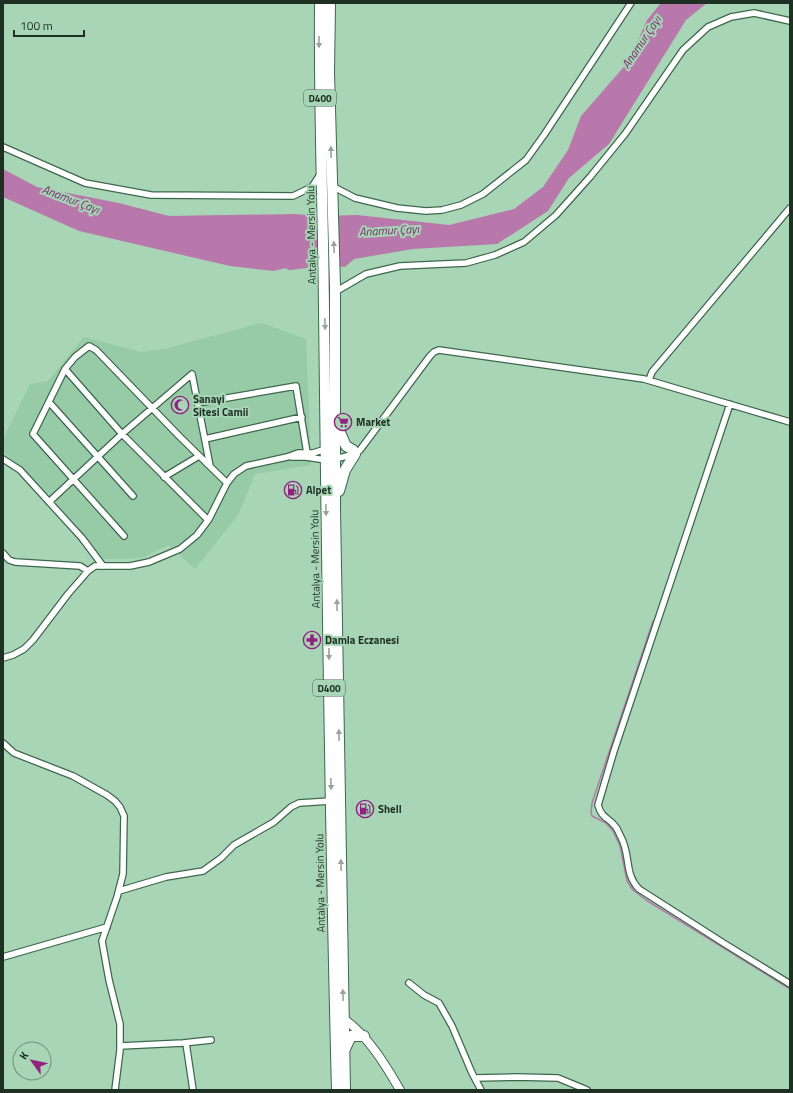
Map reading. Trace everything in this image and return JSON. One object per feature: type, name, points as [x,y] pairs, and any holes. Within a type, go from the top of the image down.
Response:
[{"type":"highway","name":"Antalya - Mersin Yolu","points":[[320,3],[319,72],[322,172],[329,190],[335,289],[335,421],[330,454],[335,508],[339,1019],[337,1090]]},
{"type":"highway","name":"Antalya - Mersin Yolu","points":[[330,3],[329,190],[324,285],[330,454],[331,801],[339,1019],[344,1051],[345,1090]]},
{"type":"highway","points":[[335,421],[343,442],[346,446],[356,451],[343,476],[335,508]]},
{"type":"highway","points":[[344,1051],[351,1036],[364,1036]]},
{"type":"street","points":[[329,190],[397,208],[426,211],[442,210],[461,205],[483,194],[526,160],[631,3]]},
{"type":"street","points":[[335,289],[366,274],[400,266],[466,263],[495,255],[524,242],[556,216],[590,177],[625,134],[683,50],[708,27],[731,17],[754,13],[790,21]]},
{"type":"street","points":[[3,147],[85,183],[151,194],[293,196],[312,187],[322,172]]},
{"type":"street","points":[[649,380],[652,372],[790,208]]},
{"type":"street","points":[[124,536],[33,434],[65,369],[75,357],[89,346],[96,350],[152,409],[227,483]]},
{"type":"street","points":[[287,457],[306,457],[356,451],[430,356],[439,350],[649,380],[790,422]]},
{"type":"street","points":[[65,369],[122,434],[208,520]]},
{"type":"street","points":[[49,502],[122,434],[192,374],[210,466]]},
{"type":"street","points":[[198,403],[296,386],[308,453]]},
{"type":"street","points":[[49,402],[133,496]]},
{"type":"street","points":[[730,404],[614,751],[598,805],[600,814],[615,826],[622,839],[628,856],[629,874],[633,883],[639,889],[790,984]]},
{"type":"street","points":[[204,438],[302,417]]},
{"type":"street","points":[[3,658],[24,649],[33,640],[68,594],[88,571],[95,566],[130,566],[161,558],[180,549],[197,535],[208,520],[227,483],[234,474],[246,466],[287,457],[298,453],[330,454],[344,451],[356,451]]},
{"type":"street","points":[[164,477],[199,456]]},
{"type":"street","points":[[3,459],[20,470],[82,538],[103,566]]},
{"type":"street","points":[[3,553],[9,560],[15,562],[80,566],[88,571]]},
{"type":"street","points":[[3,744],[14,753],[54,768],[107,795],[115,800],[124,816],[125,836],[123,874],[119,891],[102,941],[120,1024],[120,1046],[115,1090]]},
{"type":"street","points":[[119,891],[166,877],[203,871],[221,858],[234,844],[274,822],[291,807],[299,803],[331,801]]},
{"type":"street","points":[[3,957],[107,927]]},
{"type":"street","points":[[408,983],[424,995],[439,1003],[452,1026],[481,1090]]},
{"type":"street","points":[[339,1019],[364,1036],[390,1072],[400,1090]]},
{"type":"street","points":[[120,1046],[186,1043],[211,1040]]},
{"type":"street","points":[[186,1043],[193,1090]]},
{"type":"street","points":[[475,1078],[558,1078],[587,1090]]},
{"type":"shaded area","points":[[262,323],[306,339],[311,465],[255,474],[238,515],[195,569],[169,545],[141,558],[102,559],[27,473],[3,451],[3,439],[30,384],[48,381],[84,337],[141,352],[164,349]]},
{"type":"water","points":[[661,3],[707,3],[686,20],[609,144],[569,178],[548,211],[497,244],[413,249],[354,259],[345,267],[309,263],[273,271],[230,266],[79,231],[3,197],[3,169],[37,187],[119,203],[169,216],[294,214],[319,216],[357,215],[449,225],[514,209],[543,187],[568,150],[581,116],[629,61],[647,20]]},
{"type":"waterway","name":"Anamur Çayı","points":[[290,266],[320,260]]},
{"type":"waterway","points":[[653,621],[592,803],[592,816],[606,823],[613,831],[620,846],[627,881],[633,890],[646,900],[790,989]]},
{"type":"place","name":"Sanayi Sitesi Camii","points":[[180,405]]},
{"type":"place","name":"Market","points":[[343,422]]},
{"type":"place","name":"Alpet","points":[[293,490]]},
{"type":"place","name":"Damla Eczanesi","points":[[312,640]]},
{"type":"place","name":"Shell","points":[[365,809]]}]
